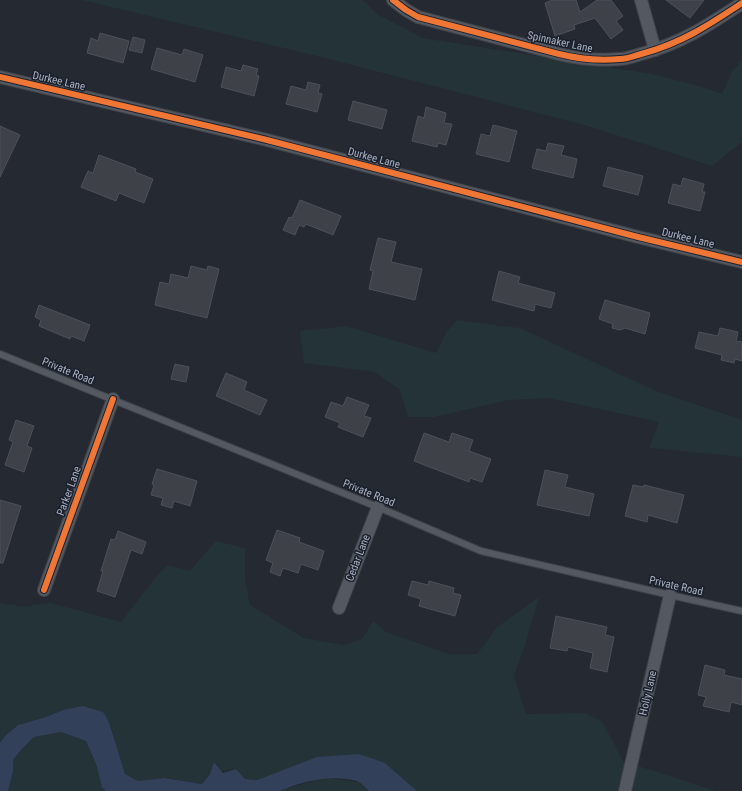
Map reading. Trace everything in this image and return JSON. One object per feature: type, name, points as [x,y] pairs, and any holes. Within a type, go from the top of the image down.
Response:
[{"type":"street","name":"Spinnaker Lane","points":[[393,0],[418,17],[577,58],[598,60],[622,59],[655,50],[682,40],[707,26],[742,3]]},
{"type":"street","points":[[641,0],[655,50]]},
{"type":"street","name":"Durkee Lane","points":[[0,77],[267,140],[742,262]]},
{"type":"street","name":"Parker Lane","points":[[44,590],[113,399]]},
{"type":"street","name":"Cedar Lane","points":[[339,608],[378,507]]},
{"type":"street","name":"Holly Lane","points":[[626,791],[670,595]]},
{"type":"lane","name":"Private Road","points":[[0,354],[378,507],[481,551],[742,611]]},
{"type":"shaded area","points":[[82,0],[362,0],[379,15],[423,38],[652,74],[699,86],[722,94],[732,71],[742,60],[742,142],[712,166],[588,126],[321,57]]},
{"type":"shaded area","points":[[457,320],[520,328],[656,391],[742,420],[742,457],[649,448],[659,422],[549,398],[509,400],[434,417],[408,417],[400,390],[375,372],[304,363],[300,331],[346,326],[436,353],[447,331]]},
{"type":"shaded area","points":[[216,541],[245,548],[245,580],[250,605],[304,638],[344,645],[362,639],[373,621],[386,632],[449,654],[477,654],[497,627],[539,597],[514,676],[526,714],[585,713],[602,721],[623,761],[716,791],[417,791],[385,763],[273,775],[257,780],[245,779],[236,769],[221,771],[215,762],[210,774],[202,784],[164,778],[138,781],[125,774],[109,722],[63,710],[46,717],[18,725],[5,736],[0,743],[0,603],[23,606],[51,603],[121,622],[167,565],[190,571]]},
{"type":"shaded area","points":[[61,732],[86,741],[96,764],[102,786],[106,791],[8,791],[13,772],[13,760],[21,750],[34,737]]},
{"type":"shaded area","points":[[327,778],[358,782],[369,791],[280,791],[287,788]]},
{"type":"water","points":[[83,706],[103,712],[109,722],[125,774],[138,781],[164,778],[202,784],[210,774],[214,762],[223,773],[236,769],[245,779],[257,780],[317,757],[359,754],[385,763],[417,791],[369,791],[357,781],[328,778],[298,784],[280,791],[106,791],[102,787],[96,764],[86,741],[61,732],[34,737],[13,760],[13,772],[8,791],[0,791],[0,743],[5,736],[18,725],[46,717],[63,710]]},
{"type":"building","points":[[553,0],[576,0],[580,12],[597,0],[611,0],[623,16],[616,21],[623,30],[611,39],[595,18],[574,25],[575,29],[555,36],[545,3]]},
{"type":"building","points":[[666,0],[704,0],[690,18]]},
{"type":"building","points":[[100,33],[129,41],[123,63],[87,53],[91,38],[98,41]]},
{"type":"building","points":[[133,37],[145,40],[142,53],[129,50]]},
{"type":"building","points":[[157,48],[182,55],[184,49],[203,55],[195,82],[151,69]]},
{"type":"building","points":[[243,65],[258,69],[256,75],[259,76],[254,96],[221,87],[226,67],[241,71]]},
{"type":"building","points":[[308,82],[320,85],[318,93],[322,94],[317,112],[286,104],[291,86],[306,90]]},
{"type":"building","points":[[353,101],[387,110],[382,129],[348,120]]},
{"type":"building","points":[[426,107],[446,113],[444,123],[452,124],[446,145],[438,143],[437,147],[412,141],[418,116],[424,118]]},
{"type":"building","points":[[493,125],[517,131],[509,162],[476,154],[481,134],[490,136]]},
{"type":"building","points":[[0,126],[20,135],[0,177]]},
{"type":"building","points":[[548,143],[564,146],[561,155],[577,159],[573,178],[532,168],[537,149],[546,151]]},
{"type":"building","points":[[99,155],[136,169],[135,172],[153,179],[144,203],[119,193],[116,201],[81,187],[88,171],[93,173]]},
{"type":"building","points":[[608,167],[643,176],[638,195],[603,186]]},
{"type":"building","points":[[683,178],[704,184],[702,192],[705,192],[700,211],[668,203],[673,184],[681,186]]},
{"type":"building","points":[[300,200],[341,216],[333,235],[306,224],[304,227],[299,225],[295,235],[283,230],[289,217],[292,218]]},
{"type":"building","points":[[378,238],[396,242],[391,262],[422,269],[415,300],[369,289],[373,271],[370,270]]},
{"type":"building","points":[[191,266],[207,270],[208,266],[219,269],[207,318],[155,305],[160,282],[169,284],[171,274],[188,278]]},
{"type":"building","points":[[499,271],[520,277],[518,283],[555,293],[551,308],[535,304],[534,311],[492,300]]},
{"type":"building","points":[[605,300],[650,313],[645,334],[625,328],[620,330],[612,328],[613,324],[599,319]]},
{"type":"building","points":[[39,305],[90,325],[84,341],[71,336],[70,339],[39,326],[41,320],[35,317]]},
{"type":"building","points":[[720,328],[738,332],[736,341],[742,342],[742,361],[735,359],[734,363],[721,360],[722,355],[695,348],[699,332],[718,336]]},
{"type":"building","points":[[175,364],[189,367],[186,382],[171,379]]},
{"type":"building","points":[[226,373],[247,382],[244,390],[267,400],[260,415],[216,396]]},
{"type":"building","points":[[347,397],[369,405],[364,416],[371,418],[363,437],[338,427],[340,423],[325,417],[331,402],[343,406]]},
{"type":"building","points":[[16,420],[34,426],[27,446],[32,448],[24,472],[5,465],[13,442],[9,440]]},
{"type":"building","points":[[424,433],[449,442],[452,433],[473,440],[469,451],[491,459],[482,482],[470,478],[469,482],[414,461]]},
{"type":"building","points":[[157,469],[197,481],[190,506],[174,501],[172,508],[161,505],[163,498],[151,495],[154,485],[152,484]]},
{"type":"building","points":[[545,470],[568,475],[565,487],[594,494],[589,516],[537,505]]},
{"type":"building","points":[[633,485],[643,487],[644,485],[684,495],[677,523],[648,515],[647,522],[625,516]]},
{"type":"building","points":[[0,500],[21,506],[3,563],[0,563]]},
{"type":"building","points":[[277,530],[300,538],[299,542],[324,551],[318,570],[301,564],[298,573],[283,568],[280,576],[270,572],[273,563],[266,560]]},
{"type":"building","points":[[118,531],[146,542],[142,554],[131,550],[115,597],[97,591],[103,571],[101,571],[111,539],[115,540]]},
{"type":"building","points":[[412,581],[428,585],[429,581],[454,588],[453,593],[461,595],[455,616],[419,606],[421,599],[408,595]]},
{"type":"building","points":[[556,616],[607,627],[605,635],[614,637],[607,672],[590,668],[593,653],[568,647],[567,651],[550,648]]},
{"type":"building","points":[[705,665],[725,670],[724,675],[742,679],[742,705],[731,702],[729,712],[703,706],[706,697],[698,695]]},
{"type":"cycle path","points":[[393,0],[418,17],[567,56],[604,60],[628,58],[669,45],[694,33],[742,3]]},
{"type":"cycle path","points":[[0,77],[267,140],[638,237],[742,262]]},
{"type":"cycle path","points":[[44,590],[113,399]]}]
